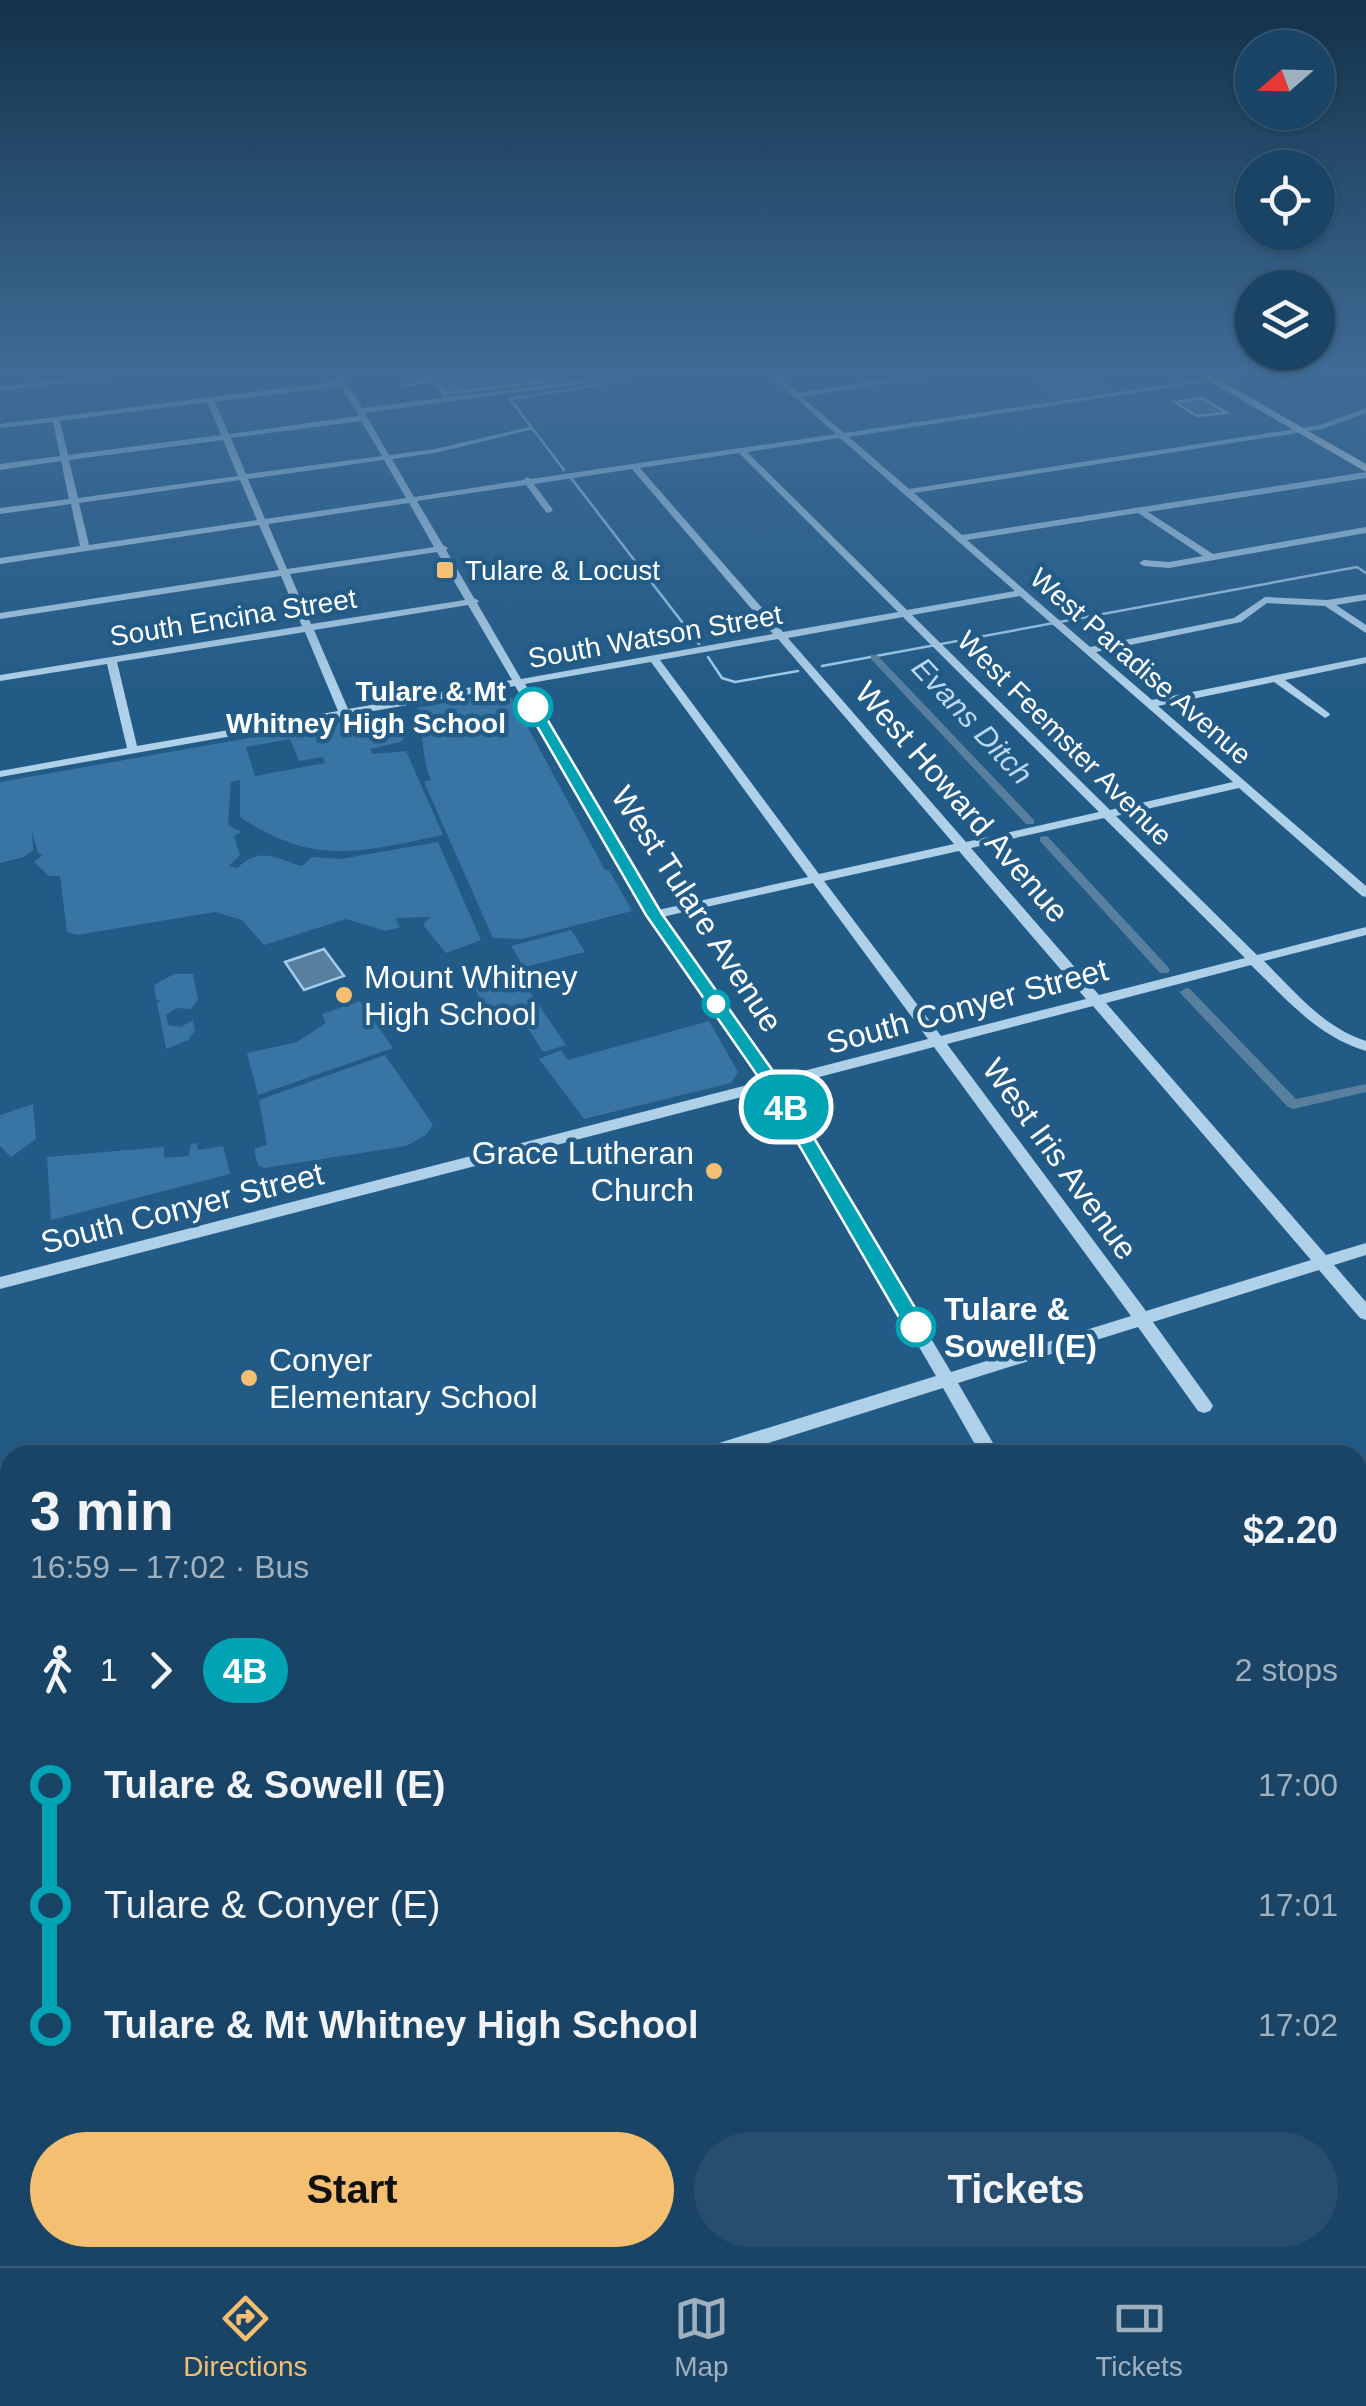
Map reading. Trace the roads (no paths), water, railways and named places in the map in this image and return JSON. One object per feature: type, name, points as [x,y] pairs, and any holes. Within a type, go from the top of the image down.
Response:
[{"type":"street","points":[[71,480],[85,548]]},
{"type":"street","points":[[0,511],[231,480]]},
{"type":"street","points":[[245,480],[345,714]]},
{"type":"street","name":"West Tulare Avenue","points":[[402,480],[654,915],[773,1085],[985,1445]]},
{"type":"street","points":[[0,561],[527,480],[549,510]]},
{"type":"street","name":"West Howard Avenue","points":[[647,480],[1366,1313]]},
{"type":"street","name":"West Feemster Avenue","points":[[770,480],[1314,1020],[1344,1039],[1366,1046]]},
{"type":"street","name":"West Paradise Avenue","points":[[892,480],[1366,893]]},
{"type":"street","points":[[906,492],[985,480]]},
{"type":"street","points":[[960,538],[1318,480]]},
{"type":"street","points":[[1138,509],[1211,557]]},
{"type":"street","points":[[1144,563],[1169,565],[1366,530]]},
{"type":"street","points":[[0,616],[442,548]]},
{"type":"street","name":"South Watson Street","points":[[0,774],[1022,592]]},
{"type":"street","points":[[1088,650],[1237,620],[1265,600],[1327,603],[1366,597]]},
{"type":"street","name":"South Encina Street","points":[[0,678],[474,601]]},
{"type":"street","points":[[1327,603],[1366,630]]},
{"type":"street","name":"West Iris Avenue","points":[[654,659],[814,880],[940,1040],[1204,1406]]},
{"type":"street","points":[[111,660],[133,751]]},
{"type":"street","points":[[1150,704],[1366,660]]},
{"type":"street","points":[[1276,678],[1325,715]]},
{"type":"street","points":[[654,915],[1241,784]]},
{"type":"street","name":"South Conyer Street","points":[[0,1283],[1366,931]]},
{"type":"street","points":[[739,1445],[1366,1249]]},
{"type":"waterway","points":[[572,480],[699,644]]},
{"type":"waterway","points":[[822,666],[1357,567],[1366,573]]},
{"type":"waterway","points":[[708,657],[722,678],[735,682],[798,671]]},
{"type":"waterway","name":"Evans Ditch","points":[[874,657],[1030,822]]},
{"type":"waterway","name":"Evans Ditch","points":[[1044,839],[1164,970]]},
{"type":"waterway","name":"Evans Ditch","points":[[1186,992],[1293,1104],[1366,1088]]},
{"type":"place","name":"Tulare & Locust","points":[[445,570]]},
{"type":"place","name":"Tulare & Mt Whitney High School","points":[[533,707]]},
{"type":"place","name":"Mount Whitney High School","points":[[344,995]]},
{"type":"place","name":"Grace Lutheran Church","points":[[714,1171]]},
{"type":"place","name":"Tulare & Sowell (E)","points":[[916,1327]]},
{"type":"place","name":"Conyer Elementary School","points":[[249,1378]]}]
